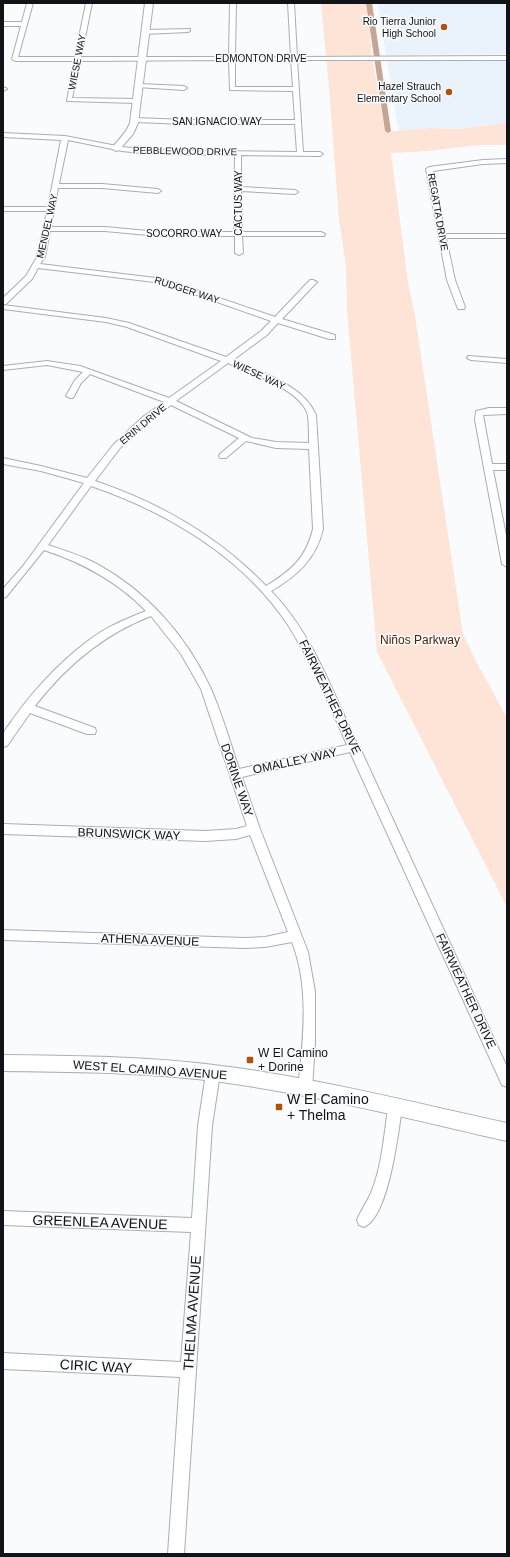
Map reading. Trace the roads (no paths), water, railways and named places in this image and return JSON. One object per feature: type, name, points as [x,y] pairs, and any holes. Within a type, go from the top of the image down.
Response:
[{"type":"main road","name":"WEST EL CAMINO AVENUE","points":[[3,1062],[113,1065],[213,1073],[305,1089],[507,1132]]},
{"type":"street","points":[[3,24],[24,24],[30,3]]},
{"type":"street","name":"WIESE WAY","points":[[89,3],[69,100],[137,101]]},
{"type":"street","points":[[116,148],[130,132],[135,120],[149,3]]},
{"type":"street","points":[[233,3],[232,89],[296,89]]},
{"type":"street","points":[[291,3],[293,58],[300,153]]},
{"type":"street","name":"EDMONTON DRIVE","points":[[24,24],[15,59],[507,58]]},
{"type":"street","points":[[145,32],[188,30]]},
{"type":"street","points":[[139,86],[169,86],[184,88]]},
{"type":"street","name":"SAN IGNACIO WAY","points":[[135,120],[186,122],[298,122]]},
{"type":"street","name":"PEBBLEWOOD DRIVE","points":[[3,136],[65,138],[116,148],[151,152],[320,154]]},
{"type":"street","name":"MENDEL WAY","points":[[3,302],[24,282],[37,266],[41,257],[65,138]]},
{"type":"street","name":"CACTUS WAY","points":[[238,153],[239,253]]},
{"type":"street","name":"REGATTA DRIVE","points":[[461,307],[451,280],[429,169],[483,162],[507,161]]},
{"type":"street","points":[[56,186],[119,187],[158,191]]},
{"type":"street","points":[[238,189],[295,192]]},
{"type":"street","points":[[3,209],[51,210]]},
{"type":"street","name":"SOCORRO WAY","points":[[47,229],[97,229],[159,234],[321,234]]},
{"type":"street","points":[[442,236],[507,236]]},
{"type":"street","name":"RUDGER WAY","points":[[37,266],[164,281],[277,320],[332,337]]},
{"type":"street","name":"ERIN DRIVE","points":[[3,595],[15,582],[104,462],[132,432],[170,401],[264,333],[313,282]]},
{"type":"street","name":"WIESE WAY","points":[[3,307],[118,322],[227,360],[286,387],[302,398],[310,408],[312,415],[318,529],[317,537],[313,548],[300,567],[265,591]]},
{"type":"street","points":[[471,358],[507,361]]},
{"type":"street","points":[[3,368],[47,363],[69,365],[170,401],[245,438],[276,445],[314,446]]},
{"type":"street","points":[[70,396],[73,388],[89,371]]},
{"type":"street","points":[[507,412],[489,411],[479,413],[479,420],[507,564]]},
{"type":"street","points":[[223,456],[245,438]]},
{"type":"street","name":"FAIRWEATHER DRIVE","points":[[3,461],[42,469],[89,482],[145,504],[192,529],[228,556],[265,591],[287,616],[314,661],[507,1081]]},
{"type":"street","points":[[489,467],[507,467]]},
{"type":"street","name":"DORINE WAY","points":[[42,546],[72,556],[107,574],[137,597],[167,627],[183,647],[197,670],[206,689],[254,829],[297,936],[304,959],[309,992],[309,1043],[305,1089]]},
{"type":"street","points":[[3,743],[28,708],[51,682],[87,647],[110,631],[153,612]]},
{"type":"street","points":[[28,708],[92,731]]},
{"type":"street","name":"OMALLEY WAY","points":[[235,774],[354,748]]},
{"type":"street","name":"BRUNSWICK WAY","points":[[3,829],[205,836],[236,834],[254,829]]},
{"type":"street","name":"ATHENA AVENUE","points":[[3,935],[245,943],[297,936]]},
{"type":"street","name":"THELMA AVENUE","points":[[176,1554],[205,1126],[213,1073]]},
{"type":"street","points":[[364,1220],[373,1208],[382,1186],[394,1108]]},
{"type":"street","name":"GREENLEA AVENUE","points":[[3,1218],[198,1226]]},
{"type":"street","name":"CIRIC WAY","points":[[3,1362],[188,1370]]},
{"type":"waterway","points":[[369,3],[388,131]]},
{"type":"place","name":"Rio Tierra Junior High School","points":[[444,27]]},
{"type":"place","name":"Hazel Strauch Elementary School","points":[[449,92]]},
{"type":"place","name":"W El Camino + Dorine","points":[[250,1060]]},
{"type":"place","name":"W El Camino + Thelma","points":[[279,1107]]},
{"type":"park label","name":"Niños Parkway","points":[[420,640]]}]
